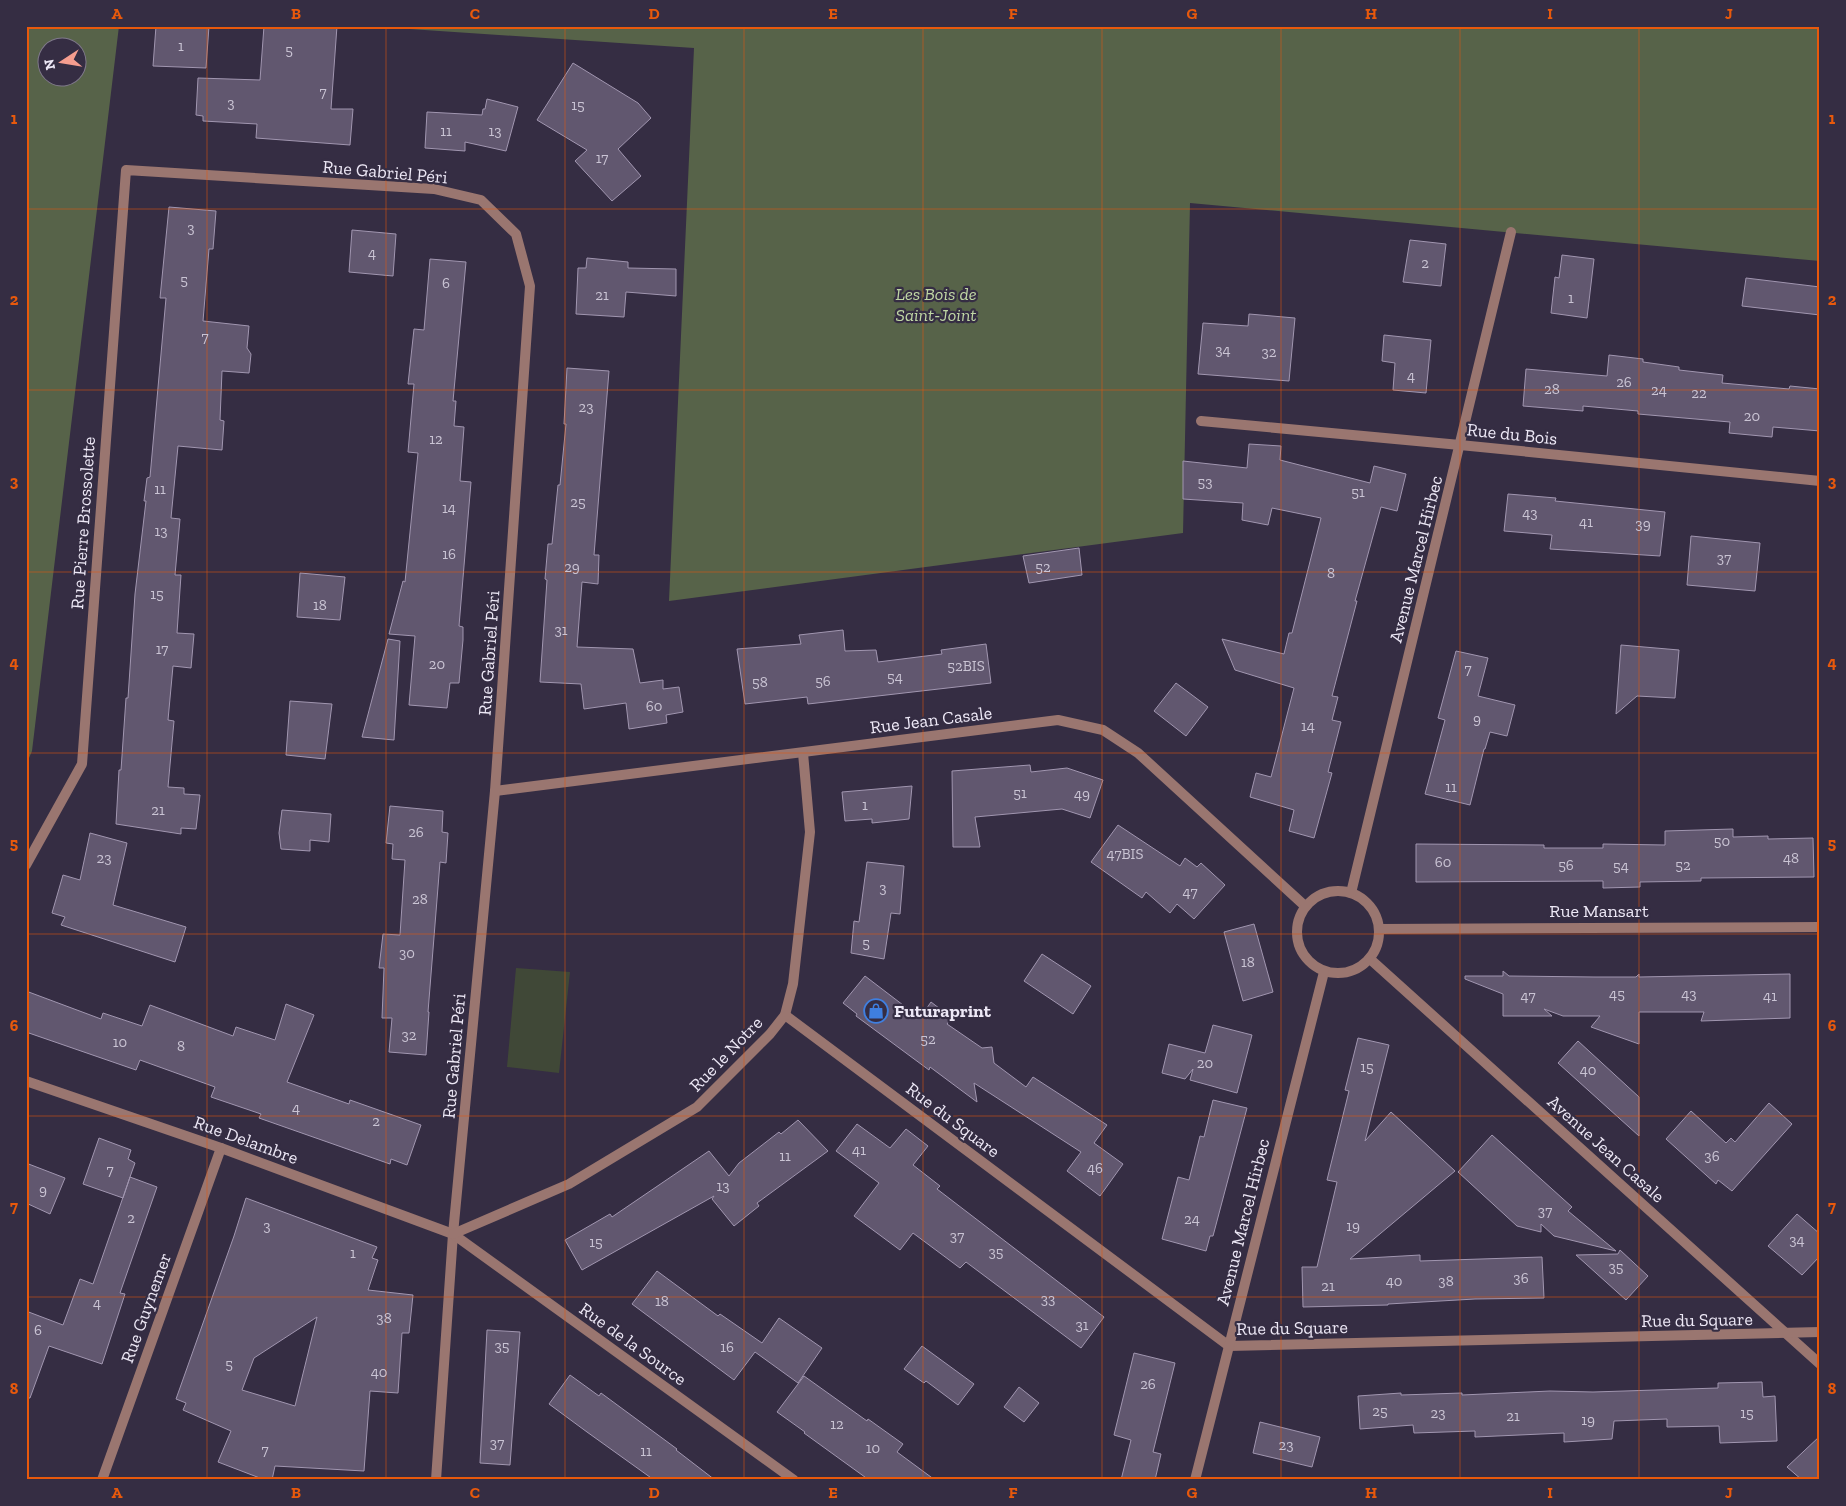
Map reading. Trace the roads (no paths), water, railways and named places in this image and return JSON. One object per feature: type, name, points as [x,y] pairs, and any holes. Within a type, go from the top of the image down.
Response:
[{"type":"street","name":"Rue Gabriel Péri","points":[[126,170],[434,189],[481,200],[516,234],[530,286],[495,791],[453,1234],[436,1480]]},
{"type":"street","name":"Rue Pierre Brossolette","points":[[26,865],[82,764],[126,170]]},
{"type":"street","name":"Avenue Marcel Hirbec","points":[[1351,893],[1511,232]]},
{"type":"street","name":"Rue du Bois","points":[[1201,421],[1820,481]]},
{"type":"street","name":"Rue Jean Casale","points":[[495,791],[1058,720],[1103,730],[1138,753],[1305,906]]},
{"type":"street","name":"Rue le Notre","points":[[453,1234],[569,1184],[697,1108],[770,1034],[785,1015],[792,984],[810,832],[803,753]]},
{"type":"street","points":[[1339,890],[1351,893],[1362,898],[1376,917],[1379,929],[1378,940],[1370,959],[1360,967],[1349,972],[1336,974],[1324,972],[1312,965],[1303,956],[1298,944],[1296,930],[1299,917],[1305,906],[1315,897],[1326,892],[1339,890]]},
{"type":"street","name":"Rue Mansart","points":[[1379,929],[1820,927]]},
{"type":"street","name":"Avenue Jean Casale","points":[[1370,959],[1820,1364]]},
{"type":"street","name":"Avenue Marcel Hirbec","points":[[1195,1480],[1324,972]]},
{"type":"street","name":"Rue du Square","points":[[785,1015],[1229,1346],[1820,1332]]},
{"type":"street","name":"Rue Delambre","points":[[26,1081],[221,1148],[453,1234]]},
{"type":"street","name":"Rue Guynemer","points":[[102,1480],[221,1148]]},
{"type":"street","name":"Rue de la Source","points":[[453,1234],[794,1480]]},
{"type":"place","name":"Futuraprint","points":[[876,1011]]},
{"type":"park label","name":"Les Bois de Saint-Joint","points":[[936,304]]}]
